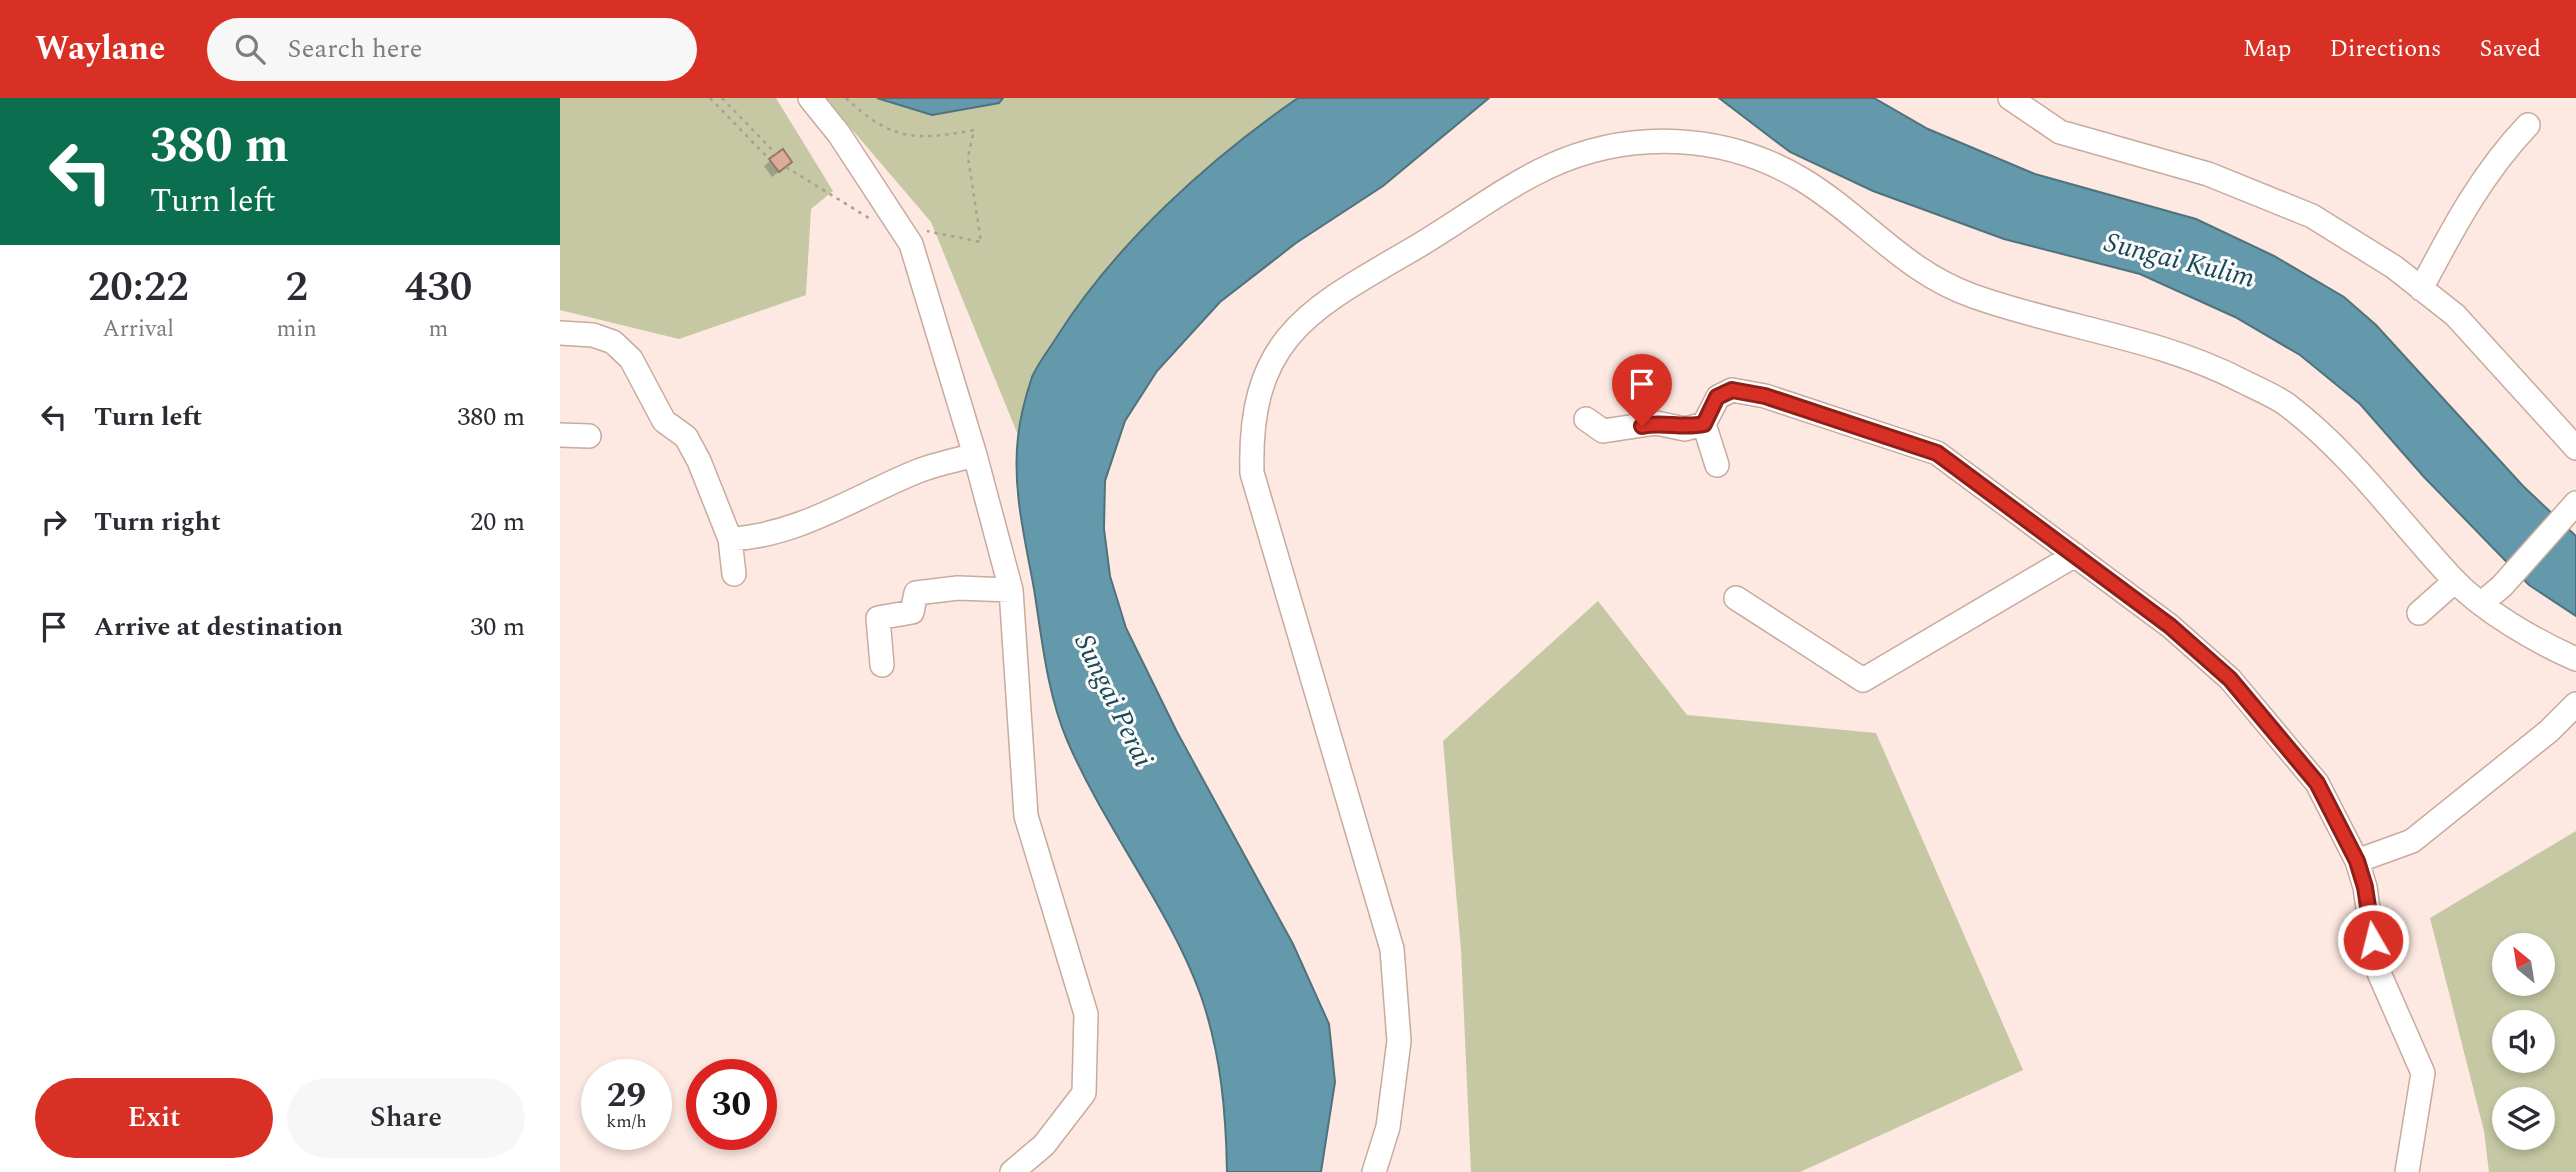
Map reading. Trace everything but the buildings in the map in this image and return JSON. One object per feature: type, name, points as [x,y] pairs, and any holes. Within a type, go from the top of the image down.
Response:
[{"type":"street","points":[[810,98],[839,134],[911,244],[975,455],[1011,590],[1026,816],[1086,1014],[1084,1093],[1044,1145],[1012,1172]]},
{"type":"street","points":[[2010,98],[2060,132],[2208,174],[2312,216],[2394,267],[2455,315],[2576,448]]},
{"type":"street","points":[[2421,289],[2459,218],[2499,155],[2528,125]]},
{"type":"street","points":[[1374,1172],[1388,1127],[1399,1041],[1392,949],[1252,472],[1251,432],[1257,395],[1273,355],[1309,314],[1345,289],[1547,168],[1596,149],[1649,141],[1690,140],[1749,155],[1803,180],[1917,270],[1958,290],[2018,313],[2089,327],[2167,348],[2214,366],[2283,402],[2339,449],[2455,581],[2533,640],[2576,659]]},
{"type":"street","points":[[560,333],[603,338],[613,342],[631,359],[664,421],[686,437],[730,539],[734,574]]},
{"type":"street","points":[[1717,464],[1704,424],[1717,397],[1732,390],[1765,396],[1937,453],[2170,626],[2230,679],[2317,783],[2357,861],[2365,887],[2376,966],[2423,1073],[2407,1172]]},
{"type":"street","points":[[1586,419],[1603,431],[1656,422],[1685,429],[1704,424]]},
{"type":"street","points":[[560,435],[589,436]]},
{"type":"street","points":[[730,539],[751,538],[788,528],[868,496],[920,470],[975,455]]},
{"type":"street","points":[[2483,602],[2502,586],[2576,503]]},
{"type":"street","points":[[1736,598],[1863,680],[2075,555]]},
{"type":"street","points":[[2419,613],[2455,581]]},
{"type":"street","points":[[882,665],[878,618],[912,612],[916,593],[958,588],[1011,590]]},
{"type":"street","points":[[2357,861],[2412,841],[2549,732],[2576,704]]},
{"type":"path","points":[[710,98],[769,159]]},
{"type":"path","points":[[722,98],[776,154]]},
{"type":"path","points":[[786,166],[871,220],[981,242],[968,157],[974,130],[928,139],[895,132],[864,115],[846,98]]},
{"type":"green space","points":[[560,98],[776,98],[833,191],[811,209],[806,295],[679,339],[560,310]]},
{"type":"green space","points":[[825,98],[877,98],[932,115],[999,103],[1003,98],[1298,98],[1260,125],[1186,187],[1117,257],[1058,333],[1034,373],[1018,435],[931,222]]},
{"type":"green space","points":[[1598,601],[1687,715],[1876,733],[2023,1070],[1800,1172],[1471,1172],[1461,950],[1443,741]]},
{"type":"green space","points":[[2576,831],[2576,1172],[2489,1172],[2484,1131],[2430,918]]},
{"type":"water","points":[[877,98],[1003,98],[999,103],[932,115]]},
{"type":"water","name":"Sungai Perai","points":[[1298,98],[1489,98],[1383,186],[1296,243],[1220,302],[1157,371],[1125,421],[1105,481],[1104,529],[1110,576],[1126,628],[1177,732],[1293,944],[1329,1024],[1335,1082],[1321,1172],[1227,1172],[1221,1083],[1201,996],[1172,932],[1099,804],[1060,722],[1046,666],[1020,513],[1018,437],[1032,377],[1081,301],[1107,268],[1166,205],[1198,176]]},
{"type":"water","name":"Sungai Kulim","points":[[1719,98],[1874,98],[1928,129],[2035,174],[2196,219],[2274,256],[2344,297],[2376,325],[2523,486],[2576,536],[2576,616],[2529,585],[2424,477],[2360,404],[2300,355],[2235,317],[2140,274],[2004,239],[1873,191],[1790,152]]},
{"type":"route","points":[[1642,426],[1656,422],[1685,429],[1704,424],[1717,397],[1732,390],[1765,396],[1937,453],[2170,626],[2230,679],[2317,783],[2357,861],[2365,887],[2373,940]]}]
